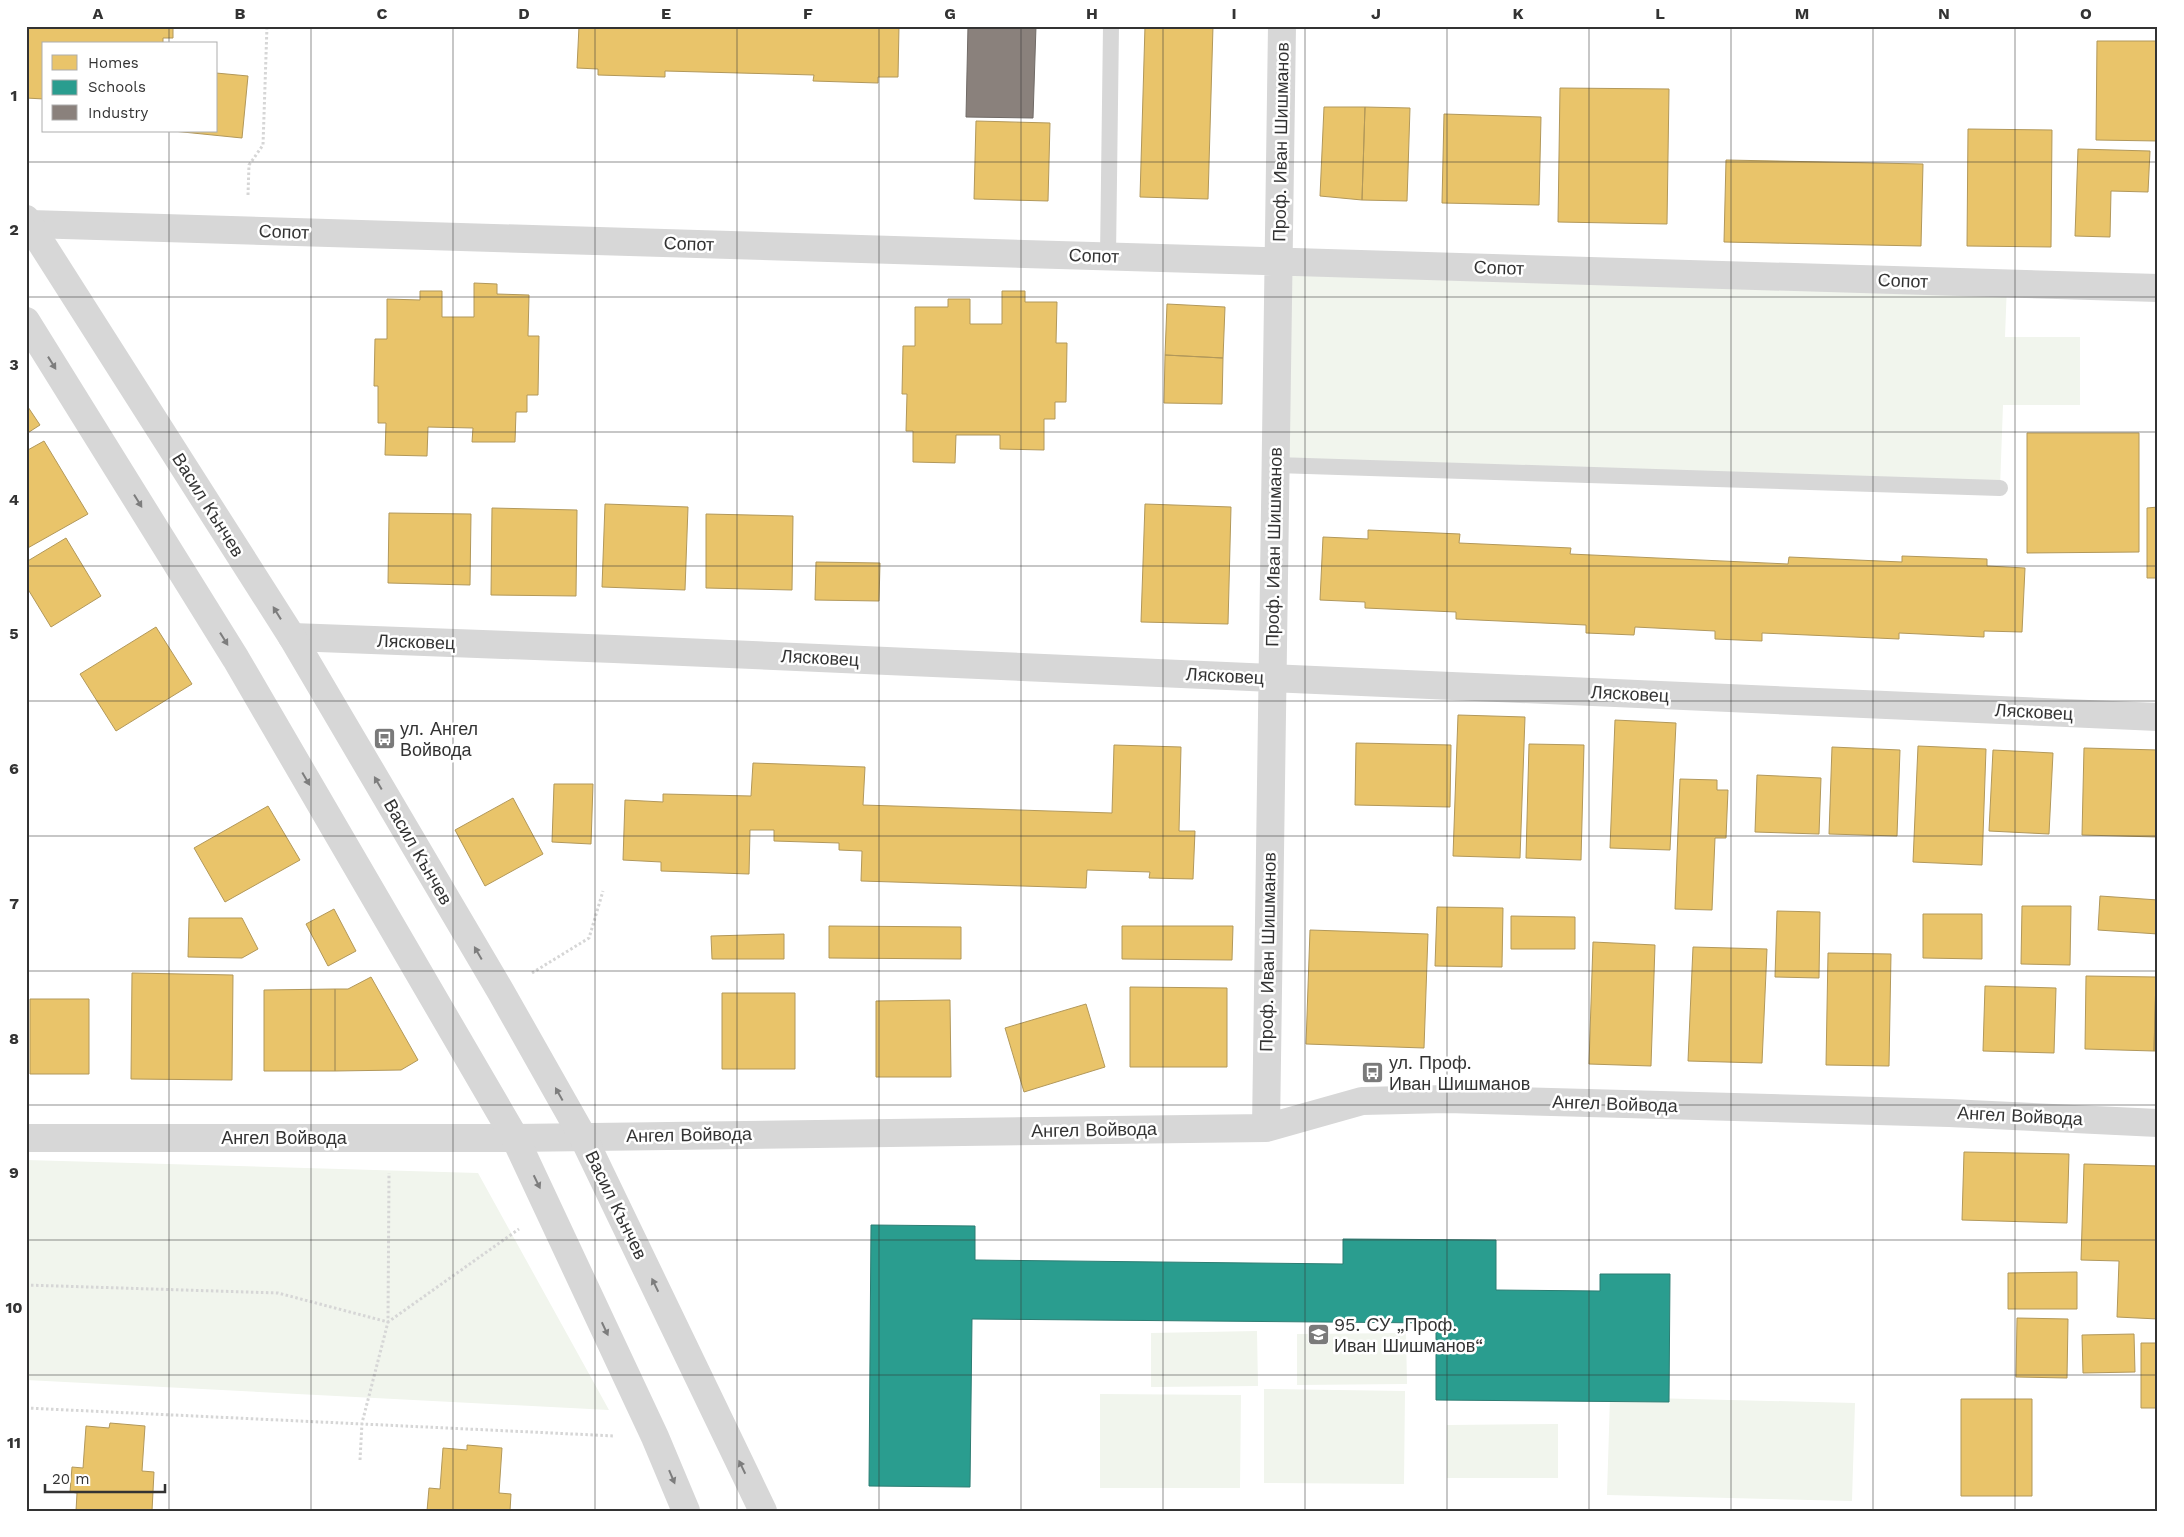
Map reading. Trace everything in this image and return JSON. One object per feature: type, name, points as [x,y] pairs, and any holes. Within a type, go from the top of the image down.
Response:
[{"type":"street","name":"Проф. Иван Шишманов","points":[[1266,1128],[1282,26]]},
{"type":"street","name":"Сопот","points":[[28,221],[246,230],[2158,288]]},
{"type":"street","name":"Васил Кънчев","points":[[28,221],[292,637],[501,992],[583,1137],[763,1511]]},
{"type":"street","points":[[26,321],[236,659],[515,1138],[655,1438],[686,1511]]},
{"type":"street","name":"Лясковец","points":[[292,637],[624,649],[2158,717]]},
{"type":"street","name":"Ангел Войвода","points":[[26,1138],[515,1138],[1266,1128],[1362,1102],[1447,1099],[1940,1112],[2158,1123]]},
{"type":"lane","points":[[1108,256],[1111,26]]},
{"type":"lane","points":[[1276,465],[2000,488]]},
{"type":"path","points":[[246,230],[249,165],[263,145],[267,26]]},
{"type":"path","points":[[501,992],[589,938],[603,891]]},
{"type":"path","points":[[360,1460],[362,1424],[388,1322],[389,1138]]},
{"type":"path","points":[[388,1322],[549,1208]]},
{"type":"path","points":[[26,1285],[278,1292],[388,1322]]},
{"type":"path","points":[[26,1408],[655,1438]]},
{"type":"shaded area","points":[[1279,260],[2007,284],[2005,337],[2080,337],[2080,405],[2003,405],[2000,488],[1276,465]]},
{"type":"shaded area","points":[[26,1160],[478,1173],[609,1410],[26,1380]]},
{"type":"shaded area","points":[[1257,1331],[1258,1386],[1151,1387],[1151,1333]]},
{"type":"shaded area","points":[[1406,1333],[1407,1384],[1297,1385],[1297,1334]]},
{"type":"shaded area","points":[[1264,1389],[1405,1391],[1404,1484],[1264,1483]]},
{"type":"shaded area","points":[[1100,1394],[1241,1395],[1240,1488],[1100,1488]]},
{"type":"shaded area","points":[[1610,1397],[1855,1403],[1852,1501],[1607,1495]]},
{"type":"shaded area","points":[[1558,1424],[1558,1478],[1447,1478],[1447,1425]]},
{"type":"building: Homes","points":[[26,26],[173,26],[173,38],[163,38],[163,42],[42,42],[42,99],[26,98]]},
{"type":"building: Homes","points":[[579,26],[899,26],[898,77],[878,77],[878,83],[813,81],[814,75],[665,71],[665,77],[598,75],[598,69],[577,68]]},
{"type":"building: Homes","points":[[1145,26],[1213,26],[1208,199],[1140,197]]},
{"type":"building: Homes","points":[[2097,41],[2158,41],[2158,141],[2096,140]]},
{"type":"building: Homes","points":[[218,73],[248,76],[242,138],[183,132],[218,132]]},
{"type":"building: Homes","points":[[1560,88],[1669,89],[1667,224],[1558,222]]},
{"type":"building: Homes","points":[[1324,107],[1365,107],[1362,200],[1320,196]]},
{"type":"building: Homes","points":[[1365,107],[1410,108],[1407,201],[1362,200]]},
{"type":"building: Homes","points":[[1444,114],[1541,117],[1539,205],[1442,203]]},
{"type":"building: Homes","points":[[976,121],[1050,123],[1048,201],[974,199]]},
{"type":"building: Homes","points":[[1968,129],[2052,130],[2051,247],[1967,246]]},
{"type":"building: Homes","points":[[2078,149],[2150,151],[2148,192],[2111,191],[2110,237],[2075,236]]},
{"type":"building: Homes","points":[[1726,160],[1923,164],[1921,246],[1724,242]]},
{"type":"building: Homes","points":[[474,283],[497,284],[497,294],[529,295],[528,336],[539,336],[538,395],[527,395],[527,412],[516,412],[515,442],[472,442],[473,428],[428,427],[427,456],[385,455],[386,423],[378,423],[378,386],[374,386],[375,339],[387,339],[387,299],[420,300],[420,291],[442,291],[442,317],[474,317]]},
{"type":"building: Homes","points":[[1002,291],[1025,291],[1025,302],[1057,302],[1056,343],[1067,343],[1066,402],[1055,402],[1055,419],[1044,419],[1044,450],[1000,449],[1000,435],[956,435],[955,463],[913,462],[913,431],[906,431],[907,394],[902,394],[903,346],[915,346],[915,307],[948,307],[948,299],[970,299],[970,324],[1002,324]]},
{"type":"building: Homes","points":[[1167,304],[1225,307],[1223,358],[1165,355]]},
{"type":"building: Homes","points":[[1165,355],[1223,358],[1222,404],[1164,403]]},
{"type":"building: Homes","points":[[26,404],[40,425],[26,434]]},
{"type":"building: Homes","points":[[2027,433],[2139,433],[2139,552],[2027,553]]},
{"type":"building: Homes","points":[[44,441],[88,514],[26,549],[26,451]]},
{"type":"building: Homes","points":[[605,504],[688,507],[685,590],[602,587]]},
{"type":"building: Homes","points":[[1145,504],[1231,507],[1228,624],[1141,622]]},
{"type":"building: Homes","points":[[2158,507],[2158,578],[2147,578],[2147,508]]},
{"type":"building: Homes","points":[[492,508],[577,510],[576,596],[491,595]]},
{"type":"building: Homes","points":[[389,513],[471,514],[470,585],[388,583]]},
{"type":"building: Homes","points":[[706,514],[793,516],[792,590],[706,588]]},
{"type":"building: Homes","points":[[1368,530],[1460,534],[1459,543],[1571,548],[1570,554],[1788,564],[1789,557],[1902,562],[1902,556],[1987,559],[1987,566],[2025,568],[2022,632],[1984,631],[1984,637],[1899,633],[1899,639],[1762,633],[1762,641],[1715,639],[1715,631],[1635,627],[1634,635],[1586,633],[1586,625],[1456,619],[1456,612],[1365,608],[1365,602],[1320,600],[1323,537],[1368,539]]},
{"type":"building: Homes","points":[[66,538],[101,596],[51,627],[26,586],[26,562]]},
{"type":"building: Homes","points":[[816,562],[880,563],[879,601],[815,600]]},
{"type":"building: Homes","points":[[156,627],[192,684],[116,731],[80,674]]},
{"type":"building: Homes","points":[[1458,715],[1525,717],[1520,858],[1453,856]]},
{"type":"building: Homes","points":[[1615,720],[1676,723],[1670,850],[1610,848]]},
{"type":"building: Homes","points":[[1356,743],[1451,745],[1450,807],[1355,805]]},
{"type":"building: Homes","points":[[1529,744],[1584,745],[1581,860],[1526,858]]},
{"type":"building: Homes","points":[[1114,745],[1181,747],[1179,831],[1195,831],[1193,879],[1149,878],[1150,872],[1087,870],[1086,888],[861,881],[862,851],[839,850],[839,843],[774,841],[774,830],[750,830],[749,874],[661,871],[661,862],[623,860],[625,800],[663,802],[663,794],[751,796],[753,763],[865,767],[863,805],[1112,813]]},
{"type":"building: Homes","points":[[1918,746],[1986,749],[1982,865],[1913,862]]},
{"type":"building: Homes","points":[[1832,747],[1900,750],[1897,836],[1829,834]]},
{"type":"building: Homes","points":[[2084,748],[2158,750],[2158,837],[2082,835]]},
{"type":"building: Homes","points":[[1993,750],[2053,753],[2049,834],[1989,831]]},
{"type":"building: Homes","points":[[1757,775],[1821,778],[1819,834],[1755,832]]},
{"type":"building: Homes","points":[[1680,779],[1717,780],[1717,790],[1728,790],[1726,838],[1715,838],[1712,910],[1675,909]]},
{"type":"building: Homes","points":[[554,784],[593,784],[591,844],[552,842]]},
{"type":"building: Homes","points":[[513,798],[543,854],[485,886],[455,830]]},
{"type":"building: Homes","points":[[268,806],[300,860],[225,902],[194,848]]},
{"type":"building: Homes","points":[[2100,896],[2158,900],[2158,934],[2098,930]]},
{"type":"building: Homes","points":[[2022,906],[2071,906],[2070,965],[2021,964]]},
{"type":"building: Homes","points":[[1437,907],[1503,908],[1502,967],[1435,966]]},
{"type":"building: Homes","points":[[334,909],[356,951],[328,966],[306,924]]},
{"type":"building: Homes","points":[[1777,911],[1820,912],[1819,978],[1775,977]]},
{"type":"building: Homes","points":[[1923,914],[1982,914],[1982,959],[1923,958]]},
{"type":"building: Homes","points":[[1511,916],[1575,917],[1575,949],[1511,949]]},
{"type":"building: Homes","points":[[189,918],[242,918],[258,949],[242,958],[188,957]]},
{"type":"building: Homes","points":[[829,926],[961,927],[961,959],[829,958]]},
{"type":"building: Homes","points":[[1122,926],[1233,926],[1232,960],[1122,959]]},
{"type":"building: Homes","points":[[1310,930],[1428,934],[1424,1048],[1306,1044]]},
{"type":"building: Homes","points":[[784,934],[784,959],[712,959],[711,936]]},
{"type":"building: Homes","points":[[1593,942],[1655,945],[1651,1066],[1589,1064]]},
{"type":"building: Homes","points":[[1693,947],[1767,949],[1762,1063],[1688,1061]]},
{"type":"building: Homes","points":[[1828,953],[1891,954],[1889,1066],[1826,1065]]},
{"type":"building: Homes","points":[[132,973],[233,975],[232,1080],[131,1079]]},
{"type":"building: Homes","points":[[2086,976],[2156,977],[2154,1051],[2085,1049]]},
{"type":"building: Homes","points":[[371,977],[418,1060],[401,1070],[335,1071],[335,989],[348,989]]},
{"type":"building: Homes","points":[[2156,977],[2158,977],[2158,1051],[2154,1051]]},
{"type":"building: Homes","points":[[1985,986],[2056,988],[2054,1053],[1983,1051]]},
{"type":"building: Homes","points":[[1130,987],[1227,988],[1227,1067],[1130,1067]]},
{"type":"building: Homes","points":[[335,989],[335,1071],[264,1071],[264,990]]},
{"type":"building: Homes","points":[[722,993],[795,993],[795,1069],[722,1069]]},
{"type":"building: Homes","points":[[30,999],[89,999],[89,1074],[30,1074]]},
{"type":"building: Homes","points":[[950,1000],[951,1077],[876,1077],[876,1001]]},
{"type":"building: Homes","points":[[1086,1004],[1105,1067],[1024,1092],[1005,1028]]},
{"type":"building: Homes","points":[[1964,1152],[2069,1154],[2067,1223],[1962,1220]]},
{"type":"building: Homes","points":[[2084,1164],[2158,1166],[2158,1319],[2117,1317],[2119,1261],[2081,1260]]},
{"type":"building: Homes","points":[[2077,1272],[2077,1309],[2008,1309],[2008,1273]]},
{"type":"building: Homes","points":[[2017,1318],[2068,1319],[2067,1378],[2016,1377]]},
{"type":"building: Homes","points":[[2134,1334],[2135,1372],[2083,1373],[2082,1335]]},
{"type":"building: Homes","points":[[2141,1343],[2158,1343],[2158,1408],[2141,1408]]},
{"type":"building: Homes","points":[[1961,1399],[2032,1399],[2032,1496],[1961,1496]]},
{"type":"building: Homes","points":[[110,1423],[145,1426],[142,1471],[154,1472],[152,1511],[76,1511],[77,1493],[70,1492],[72,1467],[83,1468],[86,1426],[109,1428]]},
{"type":"building: Homes","points":[[467,1445],[502,1448],[499,1493],[511,1494],[510,1511],[427,1511],[429,1488],[440,1489],[443,1448],[467,1450]]},
{"type":"building: Schools","points":[[871,1225],[975,1226],[975,1260],[1343,1264],[1343,1239],[1496,1240],[1496,1290],[1600,1291],[1600,1274],[1670,1274],[1669,1402],[1436,1400],[1436,1323],[972,1319],[970,1487],[869,1486]]},
{"type":"building: Industry","points":[[968,26],[1036,26],[1033,118],[966,117]]},
{"type":"place","name":"ул. Ангел Войвода","points":[[384,739]]},
{"type":"place","name":"ул. Проф. Иван Шишманов","points":[[1373,1073]]},
{"type":"place","name":"95. СУ „Проф. Иван Шишманов“","points":[[1318,1335]]}]
